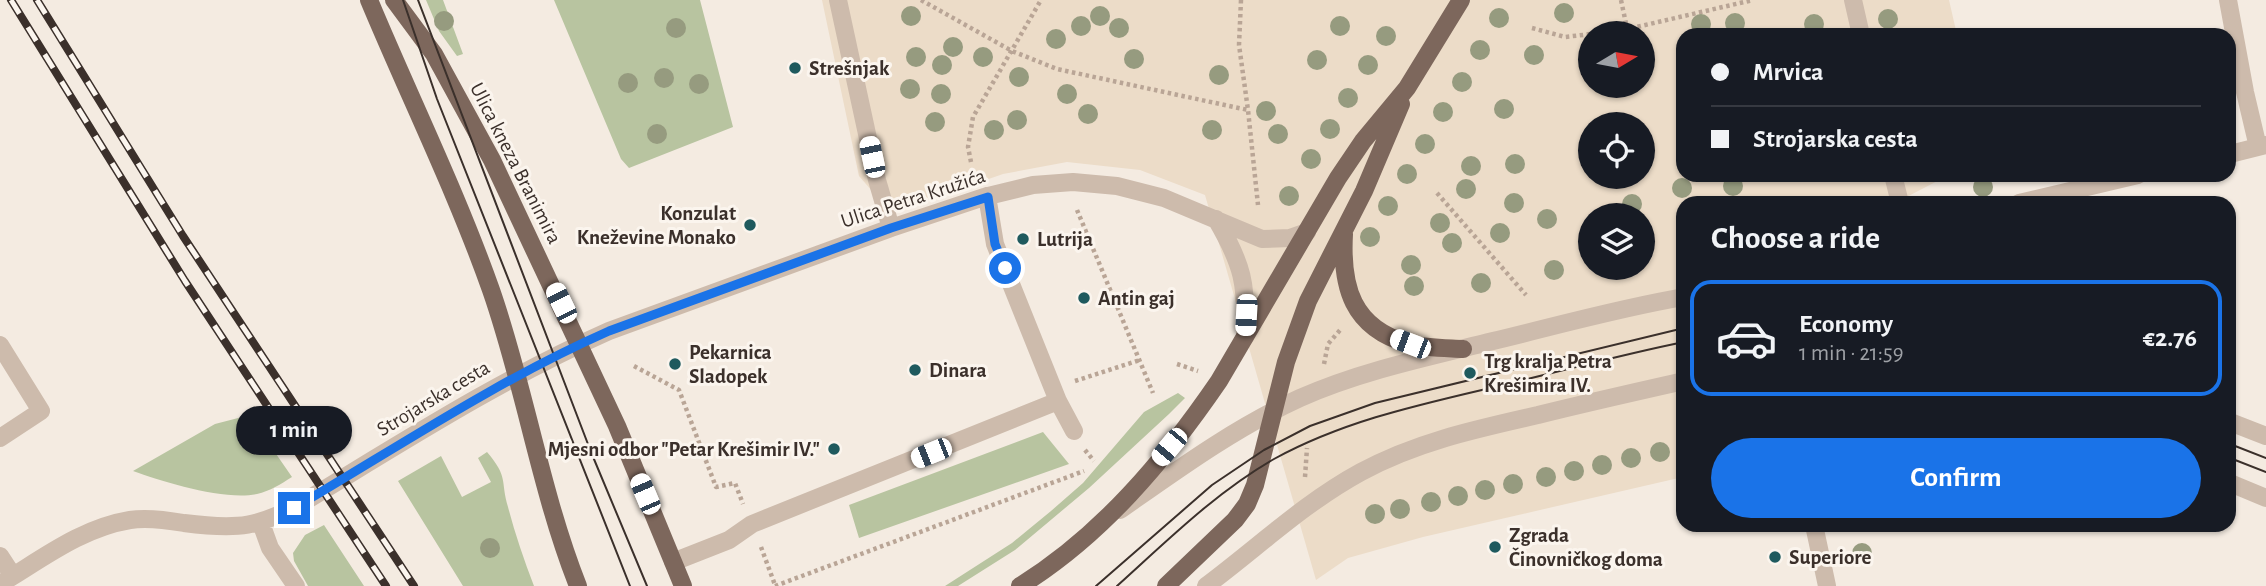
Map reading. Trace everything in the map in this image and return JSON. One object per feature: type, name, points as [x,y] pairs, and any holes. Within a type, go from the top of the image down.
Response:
[{"type":"main road","points":[[369,0],[471,236],[491,290],[563,547],[578,586]]},
{"type":"main road","name":"Ulica kneza Branimira","points":[[394,0],[433,54],[492,160],[617,426],[683,586]]},
{"type":"main road","points":[[1020,586],[1059,559],[1103,522],[1182,432],[1219,381],[1338,178],[1363,141],[1407,88],[1461,0]]},
{"type":"main road","points":[[1166,586],[1235,520],[1247,504],[1255,485],[1286,362],[1308,301],[1364,191],[1407,88]]},
{"type":"main road","points":[[1344,230],[1345,277],[1349,295],[1358,312],[1389,336],[1410,344],[1463,349]]},
{"type":"street","points":[[838,0],[877,180],[891,228]]},
{"type":"street","points":[[1853,0],[1859,28]]},
{"type":"street","points":[[2228,0],[2233,28]]},
{"type":"street","points":[[2236,43],[2245,92],[2262,146],[2236,152]]},
{"type":"street","name":"Ulica Petra Kružića","points":[[580,344],[891,228],[1032,185],[1073,182],[1117,186],[1164,198],[1262,239],[1290,238],[1307,232]]},
{"type":"street","points":[[2048,196],[2108,182]]},
{"type":"street","points":[[988,197],[995,244],[1058,401],[1074,431]]},
{"type":"street","points":[[1216,219],[1233,248],[1241,272],[1245,295],[1245,337]]},
{"type":"street","points":[[1103,522],[1187,464],[1272,412],[1345,381],[1463,349],[1676,298]]},
{"type":"street","name":"Strojarska cesta","points":[[6,580],[74,538],[101,526],[134,519],[217,527],[261,523],[299,505],[471,401],[580,344]]},
{"type":"street","points":[[0,345],[41,411],[0,438]]},
{"type":"street","points":[[1206,586],[1308,505],[1352,477],[1398,454],[1468,431],[1676,383]]},
{"type":"street","points":[[673,562],[729,540],[752,524],[1058,401]]},
{"type":"street","points":[[2236,424],[2266,436]]},
{"type":"street","points":[[2236,486],[2266,498]]},
{"type":"street","points":[[261,523],[270,548],[296,586]]},
{"type":"street","points":[[1815,532],[1827,586]]},
{"type":"street","points":[[0,556],[6,580]]},
{"type":"path","points":[[920,0],[933,3],[1012,51],[1056,69],[1248,110]]},
{"type":"path","points":[[971,162],[968,147],[974,117],[1041,0]]},
{"type":"path","points":[[1241,0],[1239,45],[1258,205]]},
{"type":"path","points":[[1621,0],[1626,21]]},
{"type":"path","points":[[1656,24],[1753,0]]},
{"type":"path","points":[[1532,28],[1564,37],[1578,35]]},
{"type":"path","points":[[1437,193],[1525,295]]},
{"type":"path","points":[[1077,210],[1153,393]]},
{"type":"path","points":[[1324,364],[1328,344],[1347,322]]},
{"type":"path","points":[[1105,370],[1140,360]]},
{"type":"path","points":[[1177,364],[1202,373]]},
{"type":"path","points":[[634,366],[679,390],[716,487],[735,484],[775,586],[1084,471]]},
{"type":"path","points":[[1305,488],[1307,448]]},
{"type":"green space","points":[[426,0],[443,0],[463,54],[457,56],[439,31]]},
{"type":"green space","points":[[554,0],[700,0],[733,127],[629,168],[621,159]]},
{"type":"green space","points":[[1178,393],[1185,398],[1169,414],[1089,488],[1015,550],[958,586],[945,586],[1012,543],[1051,511],[1083,483],[1144,412]]},
{"type":"green space","points":[[242,417],[252,419],[292,477],[262,493],[228,495],[177,485],[133,471],[215,424]]},
{"type":"green space","points":[[1043,432],[1069,464],[859,538],[849,505]]},
{"type":"green space","points":[[487,452],[503,479],[514,527],[534,586],[463,586],[398,481],[441,456],[462,497],[491,482],[478,458]]},
{"type":"green space","points":[[324,525],[364,586],[308,586],[294,561],[293,553],[305,535]]},
{"type":"shaded area","name":"Trg kralja Petra Krešimira IV.","points":[[822,0],[1949,0],[1955,28],[1676,28],[1676,182],[1936,182],[1908,196],[1676,196],[1676,479],[1423,537],[1348,558],[1316,580],[1205,195],[1140,170],[1067,162],[1003,174],[891,213],[859,176]]},
{"type":"tram line","points":[[403,0],[437,99],[630,586]]},
{"type":"tram line","points":[[418,0],[591,452],[647,586]]},
{"type":"tram line","points":[[1096,586],[1212,485],[1264,450],[1310,426],[1375,403],[1676,330]]},
{"type":"tram line","points":[[1117,586],[1192,518],[1232,487],[1252,472],[1302,445],[1359,423],[1417,406],[1676,344]]},
{"type":"tram line","points":[[2236,446],[2266,458]]},
{"type":"tram line","points":[[2236,460],[2266,472]]},
{"type":"railway","points":[[11,0],[185,281],[386,586]]},
{"type":"railway","points":[[37,0],[183,236],[414,586]]},
{"type":"place","name":"Strešnjak","points":[[795,68]]},
{"type":"place","name":"Konzulat Kneževine Monako","points":[[750,225]]},
{"type":"place","name":"Lutrija","points":[[1023,239]]},
{"type":"place","name":"Antin gaj","points":[[1084,298]]},
{"type":"place","name":"Pekarnica Sladopek","points":[[675,364]]},
{"type":"place","name":"Dinara","points":[[915,370]]},
{"type":"place","name":"Trg kralja Petra Krešimira IV.","points":[[1470,373]]},
{"type":"place","name":"Mjesni odbor \"Petar Krešimir IV.\"","points":[[834,449]]},
{"type":"place","name":"Zgrada Činovničkog doma","points":[[1495,547]]},
{"type":"place","name":"Superiore","points":[[1775,557]]},
{"type":"route","points":[[294,508],[471,401],[580,344],[609,331],[918,219],[988,197],[995,244],[1005,268]]}]
